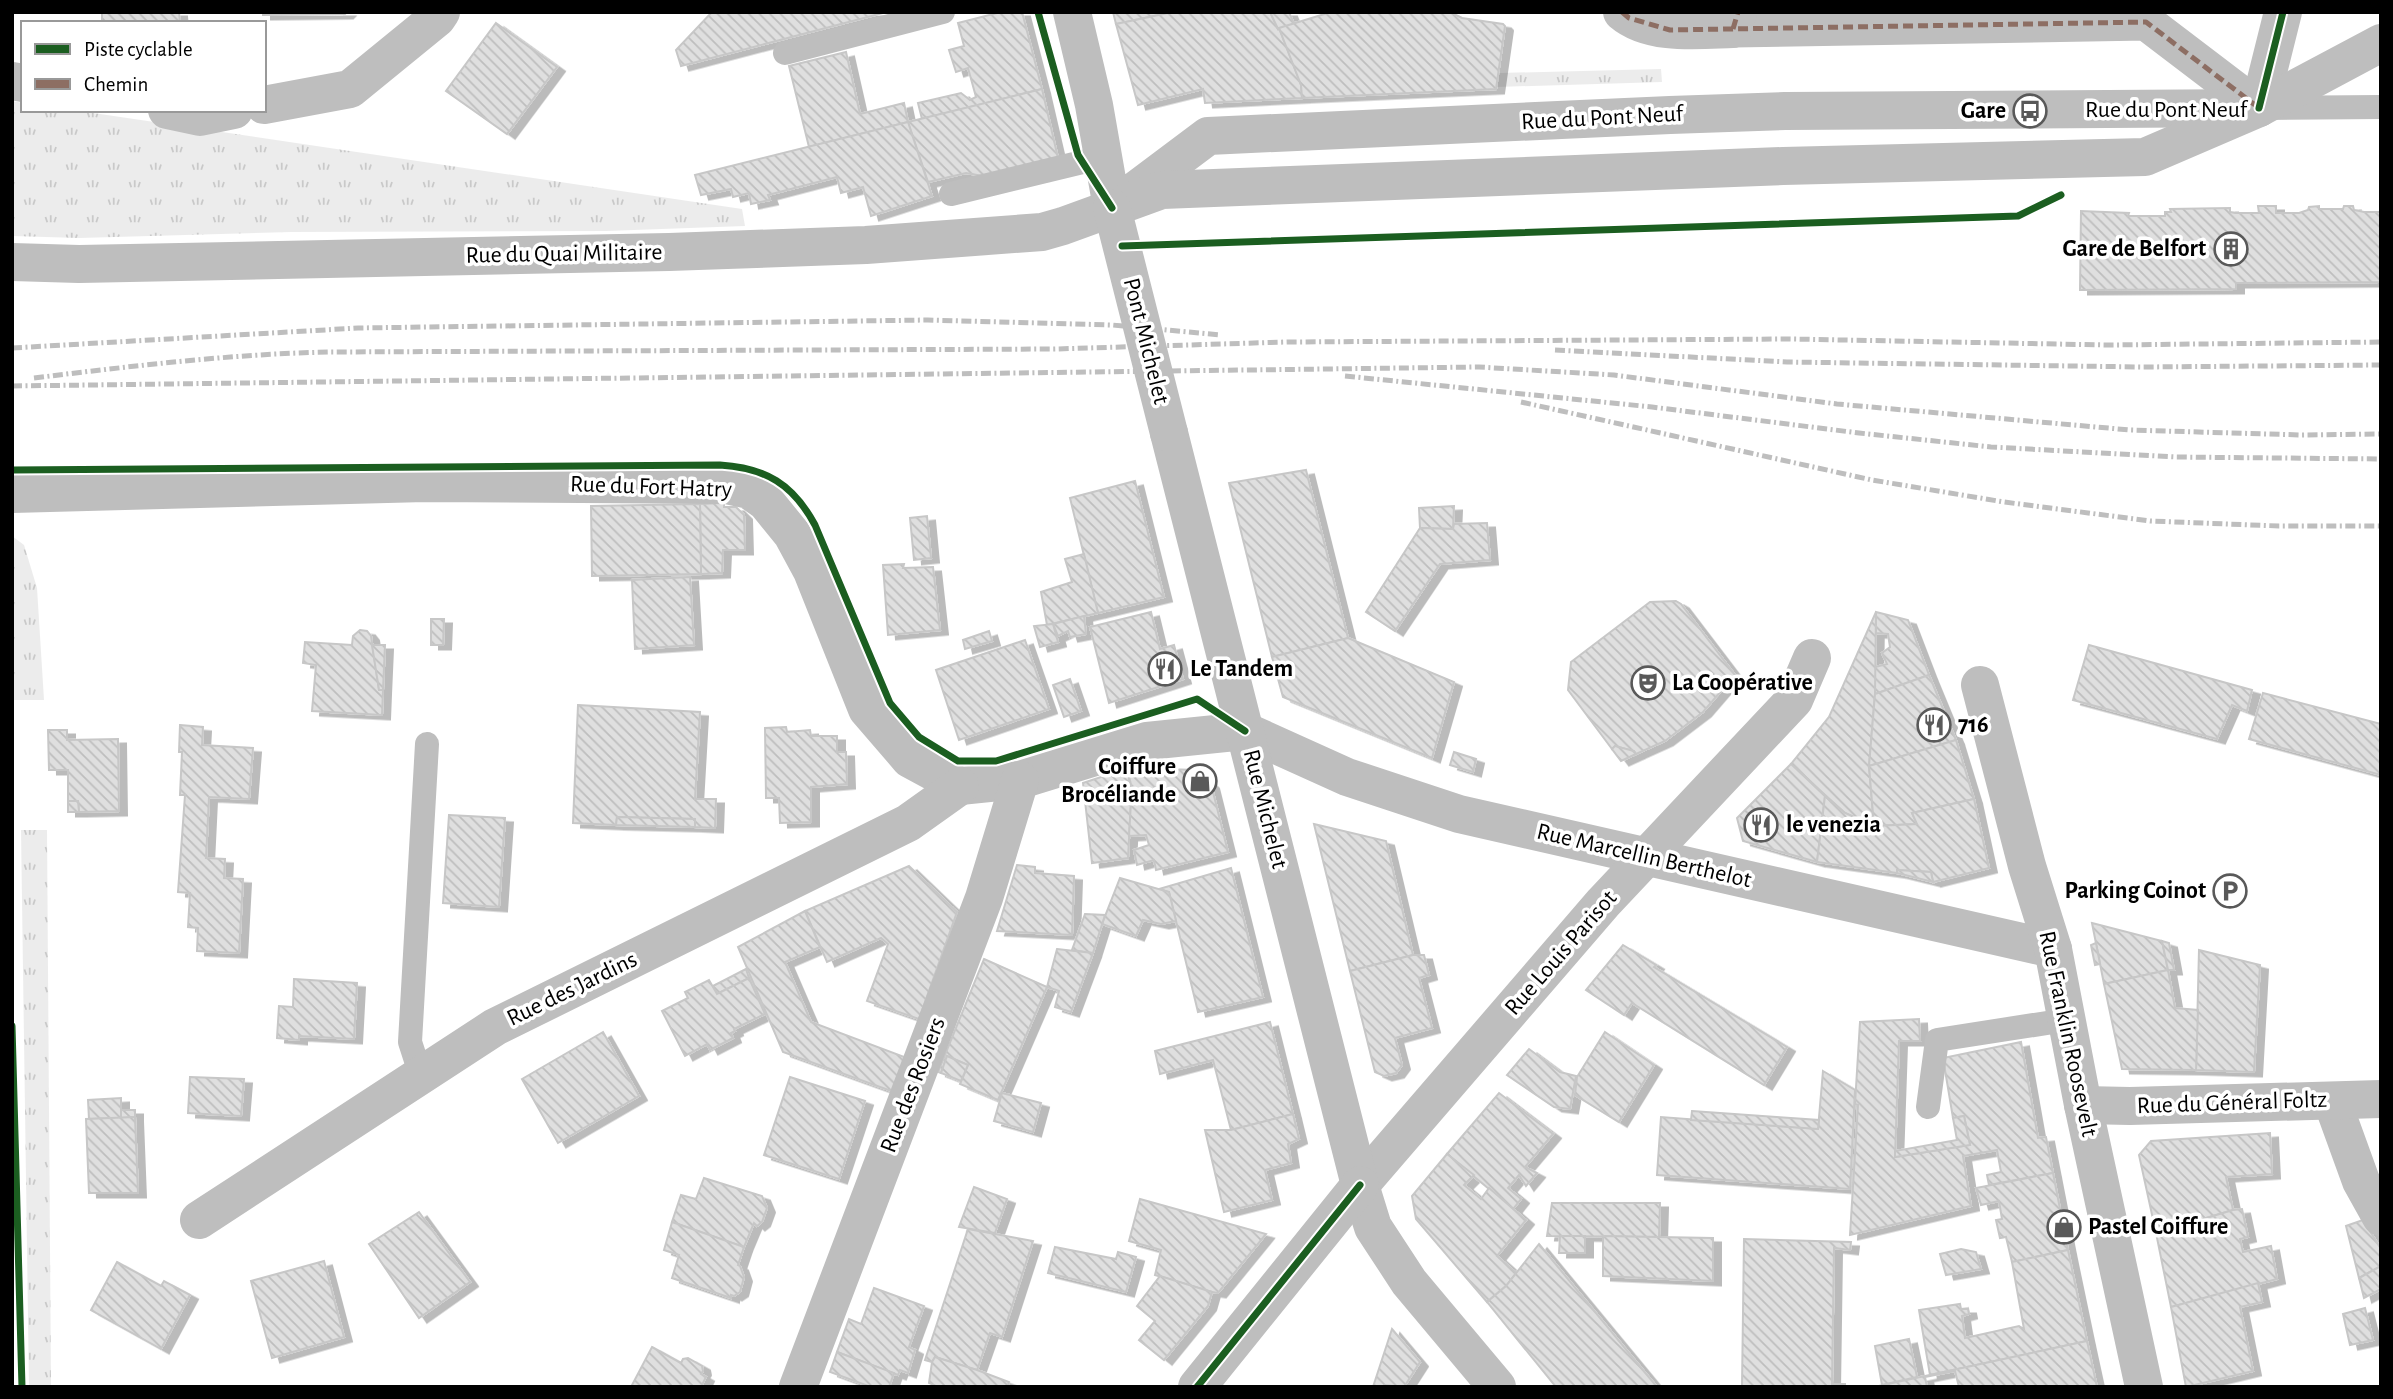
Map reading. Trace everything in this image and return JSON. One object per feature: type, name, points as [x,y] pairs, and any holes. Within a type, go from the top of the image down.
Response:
[{"type":"street","points":[[266,105],[350,89],[437,18],[440,12]]},
{"type":"street","points":[[1072,12],[1112,208]]},
{"type":"street","points":[[1622,12],[1629,18],[1670,30],[1736,21],[2146,22],[2259,108]]},
{"type":"street","points":[[2259,108],[2283,12]]},
{"type":"street","points":[[2259,108],[2381,43]]},
{"type":"street","name":"Rue du Pont Neuf","points":[[1112,208],[1162,190],[1783,166],[2145,157],[2259,108]]},
{"type":"street","name":"Rue du Pont Neuf","points":[[1112,208],[1208,136],[1785,111],[2259,108]]},
{"type":"street","points":[[176,112],[200,117],[224,112]]},
{"type":"street","name":"Rue du Quai Militaire","points":[[12,262],[79,264],[254,261],[866,245],[1042,232],[1112,208]]},
{"type":"street","name":"Pont Michelet","points":[[1112,208],[1169,433]]},
{"type":"street","name":"Rue Michelet","points":[[1169,433],[1360,1185],[1373,1227],[1409,1282],[1497,1387]]},
{"type":"street","name":"Rue du Fort Hatry","points":[[12,494],[425,483],[726,485],[749,490],[779,516],[802,552],[867,709],[910,759],[960,786]]},
{"type":"street","name":"Rue Louis Parisot","points":[[1197,1387],[1360,1185],[1603,902],[1794,700],[1812,657]]},
{"type":"street","name":"Rue Franklin Roosevelt","points":[[1980,685],[2027,866],[2053,949],[2083,1105],[2144,1387]]},
{"type":"street","points":[[960,786],[1020,780],[1147,741],[1245,731]]},
{"type":"street","name":"Rue Marcellin Berthelot","points":[[1245,731],[1347,777],[1459,814],[2053,949]]},
{"type":"street","name":"Rue des Rosiers","points":[[798,1387],[984,898],[1020,780]]},
{"type":"street","name":"Rue des Jardins","points":[[199,1220],[495,1027],[908,823],[960,786]]},
{"type":"street","name":"Rue du Général Foltz","points":[[2083,1105],[2381,1099]]},
{"type":"street","points":[[2332,1101],[2361,1181],[2381,1217]]},
{"type":"lane","points":[[785,53],[943,12]]},
{"type":"lane","points":[[2259,108],[2381,107]]},
{"type":"lane","points":[[951,194],[1103,157]]},
{"type":"lane","points":[[421,1076],[410,1041],[427,744]]},
{"type":"lane","points":[[1928,1107],[1937,1040],[2066,1020]]},
{"type":"green space","points":[[1661,69],[1662,82],[1497,87],[1499,73]]},
{"type":"green space","points":[[12,101],[21,103],[21,112],[87,112],[742,209],[745,226],[606,231],[291,232],[79,238],[12,236]]},
{"type":"green space","points":[[12,536],[24,545],[37,588],[44,700],[12,700]]},
{"type":"green space","points":[[21,830],[47,830],[51,1387],[29,1387]]},
{"type":"building","points":[[102,12],[179,12],[180,21],[102,21]]},
{"type":"building","points":[[263,12],[347,12],[263,15]]},
{"type":"building","points":[[712,12],[883,13],[681,66],[676,50]]},
{"type":"building","points":[[1001,12],[1022,12],[1042,89],[922,119],[918,103],[961,93],[970,100],[976,97],[968,68],[956,72],[949,50],[964,46],[958,23]]},
{"type":"building","points":[[1113,12],[1173,12],[1116,24]]},
{"type":"building","points":[[1173,12],[1270,12],[1301,85],[1302,98],[1205,103],[1203,89],[1138,105],[1116,24]]},
{"type":"building","points":[[1270,12],[1289,12],[1294,24],[1278,29]]},
{"type":"building","points":[[1331,12],[1450,12],[1462,18],[1503,24],[1505,26],[1496,89],[1302,98],[1301,85],[1279,28]]},
{"type":"building","points":[[496,23],[557,67],[507,134],[446,91]]},
{"type":"building","points":[[846,52],[860,114],[904,103],[908,122],[809,147],[789,66]]},
{"type":"building","points":[[1042,89],[1058,158],[983,176],[966,173],[928,182],[908,122]]},
{"type":"building","points":[[908,122],[932,196],[871,216],[863,187],[841,193],[837,177],[768,195],[770,200],[751,204],[749,193],[733,197],[731,189],[701,195],[695,175]]},
{"type":"building","name":"Gare de Belfort","points":[[2258,206],[2276,206],[2276,213],[2299,213],[2309,207],[2319,206],[2319,209],[2343,209],[2344,206],[2353,206],[2354,210],[2381,212],[2381,282],[2236,283],[2236,289],[2080,290],[2081,211],[2129,213],[2128,216],[2165,216],[2165,212],[2171,212],[2170,209],[2230,208],[2230,212],[2235,213],[2259,213]]},
{"type":"building","points":[[1306,470],[1348,638],[1272,657],[1229,483]]},
{"type":"building","points":[[1135,481],[1164,597],[1098,613],[1070,498]]},
{"type":"building","points":[[724,503],[724,507],[736,507],[744,515],[745,550],[723,550],[722,573],[701,574],[700,504]]},
{"type":"building","points":[[700,504],[701,574],[592,576],[591,506]]},
{"type":"building","points":[[1454,506],[1453,529],[1420,528],[1419,508]]},
{"type":"building","points":[[927,516],[931,558],[914,560],[910,518]]},
{"type":"building","points":[[1487,523],[1490,560],[1440,564],[1395,631],[1366,612],[1420,528],[1453,529],[1454,524]]},
{"type":"building","points":[[1084,554],[1098,613],[1047,625],[1041,592],[1072,582],[1065,559]]},
{"type":"building","points":[[904,564],[903,568],[933,567],[940,630],[888,635],[883,565]]},
{"type":"building","points":[[690,577],[694,645],[635,649],[632,580]]},
{"type":"building","name":"La Coopérative","points":[[1676,601],[1735,675],[1703,712],[1665,741],[1636,754],[1615,746],[1612,749],[1568,690],[1571,662],[1650,602]]},
{"type":"building","points":[[1151,612],[1160,649],[1174,645],[1183,679],[1109,703],[1090,627]]},
{"type":"building","points":[[1876,612],[1908,620],[1929,675],[1875,694],[1875,667],[1887,664],[1882,653],[1890,647],[1888,634],[1876,633]]},
{"type":"building","points":[[1876,612],[1875,694],[1869,766],[1874,826],[1845,813],[1791,764],[1829,717]]},
{"type":"building","points":[[1084,616],[1086,634],[1070,637],[1068,631],[1058,636],[1053,624]]},
{"type":"building","points":[[431,619],[444,619],[443,645],[431,645]]},
{"type":"building","points":[[1053,624],[1058,642],[1040,647],[1034,626]]},
{"type":"building","points":[[360,630],[367,631],[371,636],[379,690],[383,690],[382,715],[312,711],[316,665],[303,663],[305,642],[352,645],[353,636]]},
{"type":"building","points":[[989,631],[992,641],[965,649],[963,640]]},
{"type":"building","points":[[1348,638],[1454,682],[1432,758],[1283,697],[1272,657]]},
{"type":"building","points":[[1025,640],[1049,709],[959,740],[936,670]]},
{"type":"building","points":[[372,645],[385,645],[383,690],[379,690]]},
{"type":"building","points":[[2089,645],[2252,690],[2247,711],[2232,705],[2217,739],[2073,700]]},
{"type":"building","points":[[1929,675],[1956,740],[1869,766],[1875,694]]},
{"type":"building","points":[[1070,679],[1081,711],[1064,717],[1053,685]]},
{"type":"building","points":[[2263,693],[2381,724],[2381,775],[2249,739]]},
{"type":"building","points":[[578,705],[700,712],[695,799],[716,799],[715,828],[695,827],[695,819],[617,817],[616,825],[573,823]]},
{"type":"building","points":[[180,725],[203,727],[202,745],[253,748],[249,799],[209,797],[206,858],[225,859],[224,878],[243,879],[239,953],[197,951],[198,928],[188,927],[190,893],[178,892],[185,795],[180,795]]},
{"type":"building","points":[[786,727],[787,732],[810,730],[811,736],[837,736],[837,752],[846,752],[847,784],[811,787],[811,822],[780,823],[779,798],[766,798],[765,728]]},
{"type":"building","points":[[48,730],[67,730],[67,740],[118,739],[119,811],[79,812],[78,801],[68,801],[68,770],[49,770]]},
{"type":"building","points":[[1956,740],[1974,799],[1912,813],[1917,824],[1874,826],[1869,766]]},
{"type":"building","points":[[1615,746],[1636,754],[1621,761],[1612,749]]},
{"type":"building","points":[[1454,752],[1476,759],[1473,772],[1450,765]]},
{"type":"building","points":[[1791,764],[1825,796],[1817,862],[1743,841],[1737,818]]},
{"type":"building","points":[[1128,768],[1131,802],[1128,858],[1092,863],[1083,783]]},
{"type":"building","points":[[1133,768],[1196,770],[1211,784],[1228,852],[1156,870],[1154,860],[1137,865],[1134,850],[1149,845],[1146,835],[1129,836],[1131,802],[1135,802],[1128,772]]},
{"type":"building","points":[[1825,796],[1845,813],[1874,826],[1917,824],[1912,813],[1974,799],[1989,868],[1933,882],[1931,872],[1897,870],[1897,873],[1817,862]]},
{"type":"building","points":[[68,801],[78,801],[79,812],[68,812]]},
{"type":"building","points":[[449,815],[505,818],[499,907],[443,903]]},
{"type":"building","points":[[617,817],[695,819],[695,827],[616,825]]},
{"type":"building","points":[[1314,824],[1386,841],[1413,955],[1350,971]]},
{"type":"building","points":[[1017,865],[1035,867],[1035,873],[1074,876],[1072,935],[997,931]]},
{"type":"building","points":[[909,866],[957,912],[919,1019],[867,1001],[888,944],[881,938],[827,962],[805,911]]},
{"type":"building","points":[[1231,868],[1263,997],[1198,1012],[1169,892],[1159,889]]},
{"type":"building","points":[[1897,870],[1931,872],[1933,882],[1897,873]]},
{"type":"building","points":[[1120,878],[1169,892],[1176,921],[1161,924],[1143,920],[1136,936],[1102,924]]},
{"type":"building","points":[[805,911],[820,947],[785,962],[811,1022],[907,1058],[894,1092],[783,1052],[738,947]]},
{"type":"building","points":[[1085,914],[1105,915],[1093,953],[1072,950]]},
{"type":"building","points":[[2092,923],[2162,941],[2168,970],[2104,984]]},
{"type":"building","points":[[2162,941],[2169,943],[2174,970],[2168,970]]},
{"type":"building","points":[[2096,943],[2100,964],[2095,965],[2091,945]]},
{"type":"building","points":[[1623,945],[1656,965],[1654,967],[1787,1047],[1764,1085],[1632,1003],[1624,1015],[1586,990]]},
{"type":"building","points":[[1057,949],[1093,953],[1071,1012],[1055,1007],[1059,991],[1047,987]]},
{"type":"building","points":[[2199,950],[2260,965],[2254,1072],[2196,1070]]},
{"type":"building","points":[[1413,955],[1424,955],[1429,975],[1419,978],[1432,1028],[1395,1038],[1402,1065],[1396,1073],[1384,1076],[1375,1072],[1350,971]]},
{"type":"building","points":[[984,959],[1047,987],[998,1100],[960,1084],[968,1065],[947,1056],[941,1073],[938,1072]]},
{"type":"building","points":[[746,969],[749,978],[717,994],[713,986]]},
{"type":"building","points":[[2168,970],[2175,1008],[2198,1010],[2196,1070],[2122,1069],[2104,984]]},
{"type":"building","points":[[749,978],[765,1014],[734,1029],[731,1033],[733,1038],[710,1050],[707,1044],[685,1056],[662,1011],[688,998],[685,992],[709,980],[717,994]]},
{"type":"building","points":[[294,979],[357,983],[354,1039],[299,1036],[299,1040],[277,1038],[279,1006],[293,1007]]},
{"type":"building","points":[[1919,1019],[1920,1041],[1899,1041],[1895,1157],[1970,1145],[1964,1116],[1953,1118],[1943,1058],[2021,1042],[2038,1138],[2046,1137],[2053,1173],[1989,1185],[1987,1175],[2001,1172],[1997,1150],[1963,1156],[1971,1206],[1850,1235],[1860,1022]]},
{"type":"building","points":[[1270,1022],[1293,1114],[1231,1130],[1213,1060],[1160,1074],[1155,1051]]},
{"type":"building","points":[[603,1032],[639,1096],[558,1143],[522,1079]]},
{"type":"building","points":[[1605,1032],[1654,1065],[1619,1122],[1575,1095],[1577,1077]]},
{"type":"building","points":[[1529,1049],[1560,1072],[1576,1076],[1570,1109],[1554,1107],[1507,1075]]},
{"type":"building","points":[[947,1056],[968,1065],[961,1081],[941,1073]]},
{"type":"building","points":[[1823,1071],[1855,1090],[1850,1189],[1657,1175],[1661,1117],[1818,1129]]},
{"type":"building","points":[[190,1077],[244,1079],[241,1116],[188,1113]]},
{"type":"building","points":[[790,1077],[865,1101],[839,1179],[764,1155]]},
{"type":"building","points":[[1002,1093],[1041,1103],[1033,1132],[994,1121]]},
{"type":"building","points":[[1499,1093],[1553,1134],[1525,1167],[1537,1173],[1526,1186],[1519,1175],[1508,1188],[1521,1199],[1513,1209],[1447,1154]]},
{"type":"building","points":[[121,1098],[121,1118],[89,1119],[88,1100]]},
{"type":"building","points":[[121,1110],[135,1110],[135,1117],[121,1118]]},
{"type":"building","points":[[1692,1111],[1819,1120],[1818,1129],[1691,1120]]},
{"type":"building","points":[[1293,1114],[1299,1139],[1288,1144],[1291,1163],[1265,1170],[1272,1200],[1224,1212],[1205,1130],[1231,1130]]},
{"type":"building","points":[[1964,1116],[1970,1145],[1895,1157],[1895,1151],[1957,1140],[1953,1118]]},
{"type":"building","points":[[135,1117],[138,1193],[89,1193],[86,1119]]},
{"type":"building","points":[[2270,1133],[2272,1174],[2226,1177],[2233,1210],[2156,1233],[2139,1155],[2151,1141]]},
{"type":"building","points":[[1447,1154],[1474,1175],[1464,1185],[1481,1199],[1489,1188],[1526,1220],[1497,1256],[1516,1273],[1506,1286],[1487,1302],[1416,1219],[1412,1196]]},
{"type":"building","points":[[2053,1173],[2068,1250],[2012,1262],[2006,1237],[2000,1238],[1996,1220],[2002,1219],[1999,1201],[1981,1205],[1976,1188]]},
{"type":"building","points":[[704,1178],[762,1196],[767,1208],[762,1222],[757,1226],[754,1223],[744,1247],[672,1222],[681,1195],[696,1199]]},
{"type":"building","points":[[974,1187],[1007,1199],[995,1233],[959,1227]]},
{"type":"building","points":[[1140,1199],[1266,1234],[1218,1293],[1212,1292],[1155,1275],[1161,1250],[1129,1241]]},
{"type":"building","points":[[1552,1203],[1660,1203],[1659,1237],[1547,1236]]},
{"type":"building","points":[[2242,1209],[2248,1237],[2240,1239],[2243,1252],[2271,1246],[2277,1279],[2171,1307],[2156,1233]]},
{"type":"building","points":[[419,1212],[470,1282],[419,1318],[369,1244]]},
{"type":"building","points":[[2363,1220],[2381,1249],[2381,1266],[2359,1278],[2346,1226]]},
{"type":"building","points":[[672,1222],[744,1247],[738,1265],[744,1277],[740,1292],[731,1295],[731,1298],[672,1278],[679,1255],[664,1250]]},
{"type":"building","points":[[968,1229],[1033,1241],[1002,1337],[990,1333],[977,1370],[935,1357],[932,1362],[925,1360]]},
{"type":"building","points":[[1560,1236],[1585,1236],[1585,1253],[1559,1253]]},
{"type":"building","points":[[1603,1236],[1713,1238],[1713,1281],[1603,1276]]},
{"type":"building","points":[[1744,1239],[1851,1242],[1850,1250],[1834,1248],[1832,1384],[1845,1384],[1845,1387],[1742,1387]]},
{"type":"building","points":[[1539,1244],[1657,1387],[1556,1387],[1487,1302],[1506,1286]]},
{"type":"building","points":[[1055,1247],[1116,1259],[1118,1252],[1136,1257],[1126,1292],[1048,1273]]},
{"type":"building","points":[[1961,1249],[1976,1252],[1981,1269],[1946,1275],[1940,1254]]},
{"type":"building","points":[[2068,1250],[2087,1341],[1930,1375],[1919,1310],[1960,1304],[1961,1309],[1968,1309],[1969,1314],[1962,1316],[1965,1338],[2019,1326],[2024,1329],[2012,1262]]},
{"type":"building","points":[[324,1261],[344,1337],[272,1358],[251,1281]]},
{"type":"building","points":[[117,1262],[161,1286],[164,1281],[190,1295],[161,1349],[91,1310]]},
{"type":"building","points":[[2381,1266],[2381,1289],[2364,1298],[2359,1278]]},
{"type":"building","points":[[1160,1276],[1212,1292],[1208,1306],[1164,1360],[1139,1340],[1155,1321],[1137,1306]]},
{"type":"building","points":[[2258,1283],[2262,1302],[2240,1307],[2253,1371],[2186,1387],[2171,1307]]},
{"type":"building","points":[[874,1288],[924,1306],[909,1347],[915,1350],[908,1373],[900,1370],[898,1375],[837,1352],[849,1319],[861,1324]]},
{"type":"building","points":[[2365,1308],[2373,1340],[2350,1345],[2343,1314]]},
{"type":"building","points":[[1392,1329],[1420,1362],[1404,1387],[1373,1387]]},
{"type":"building","points":[[1909,1339],[1917,1377],[1882,1385],[1875,1346]]},
{"type":"building","points":[[2087,1341],[2097,1387],[1959,1387],[1955,1371],[1925,1377],[1927,1387],[1874,1387]]},
{"type":"building","points":[[652,1347],[681,1363],[688,1358],[702,1366],[701,1374],[706,1377],[701,1387],[631,1387]]},
{"type":"building","points":[[837,1352],[894,1373],[889,1387],[871,1387],[830,1372]]},
{"type":"building","points":[[935,1357],[1009,1382],[1007,1387],[938,1387],[929,1383]]},
{"type":"railway","points":[[12,348],[358,328],[928,320],[1112,325],[1221,335]]},
{"type":"railway","points":[[34,378],[219,358],[330,352],[1055,349],[1287,342],[1790,339],[2108,345],[2381,342]]},
{"type":"railway","points":[[1555,350],[1787,362],[2143,367],[2381,365]]},
{"type":"railway","points":[[12,386],[1479,367],[1614,375],[1837,404],[2130,430],[2302,435],[2381,434]]},
{"type":"railway","points":[[1345,376],[1652,407],[1991,447],[2176,457],[2381,459]]},
{"type":"railway","points":[[1521,402],[1872,480],[2004,502],[2150,521],[2279,526],[2381,526]]},
{"type":"marked path","points":[[1622,12],[1629,18],[1670,30],[2146,22],[2259,108]]},
{"type":"marked path","points":[[1733,29],[1738,12]]},
{"type":"cycle path","points":[[1038,12],[1078,155],[1112,208]]},
{"type":"cycle path","points":[[2259,108],[2283,12]]},
{"type":"cycle path","points":[[1122,246],[2018,216],[2061,195]]},
{"type":"cycle path","points":[[12,470],[720,465],[751,470],[764,474],[787,489],[815,525],[890,703],[919,737],[958,761],[996,761],[1197,699],[1245,731]]},
{"type":"cycle path","points":[[12,1026],[22,1387]]},
{"type":"cycle path","points":[[1197,1387],[1360,1185]]},
{"type":"place","name":"Gare","points":[[2030,111]]},
{"type":"place","name":"Gare de Belfort","points":[[2231,249]]},
{"type":"place","name":"Le Tandem","points":[[1165,669]]},
{"type":"place","name":"La Coopérative","points":[[1648,683]]},
{"type":"place","name":"716","points":[[1934,725]]},
{"type":"place","name":"Coiffure Brocéliande","points":[[1200,781]]},
{"type":"place","name":"le venezia","points":[[1761,825]]},
{"type":"place","name":"Parking Coinot","points":[[2230,891]]},
{"type":"place","name":"Pastel Coiffure","points":[[2064,1227]]}]
